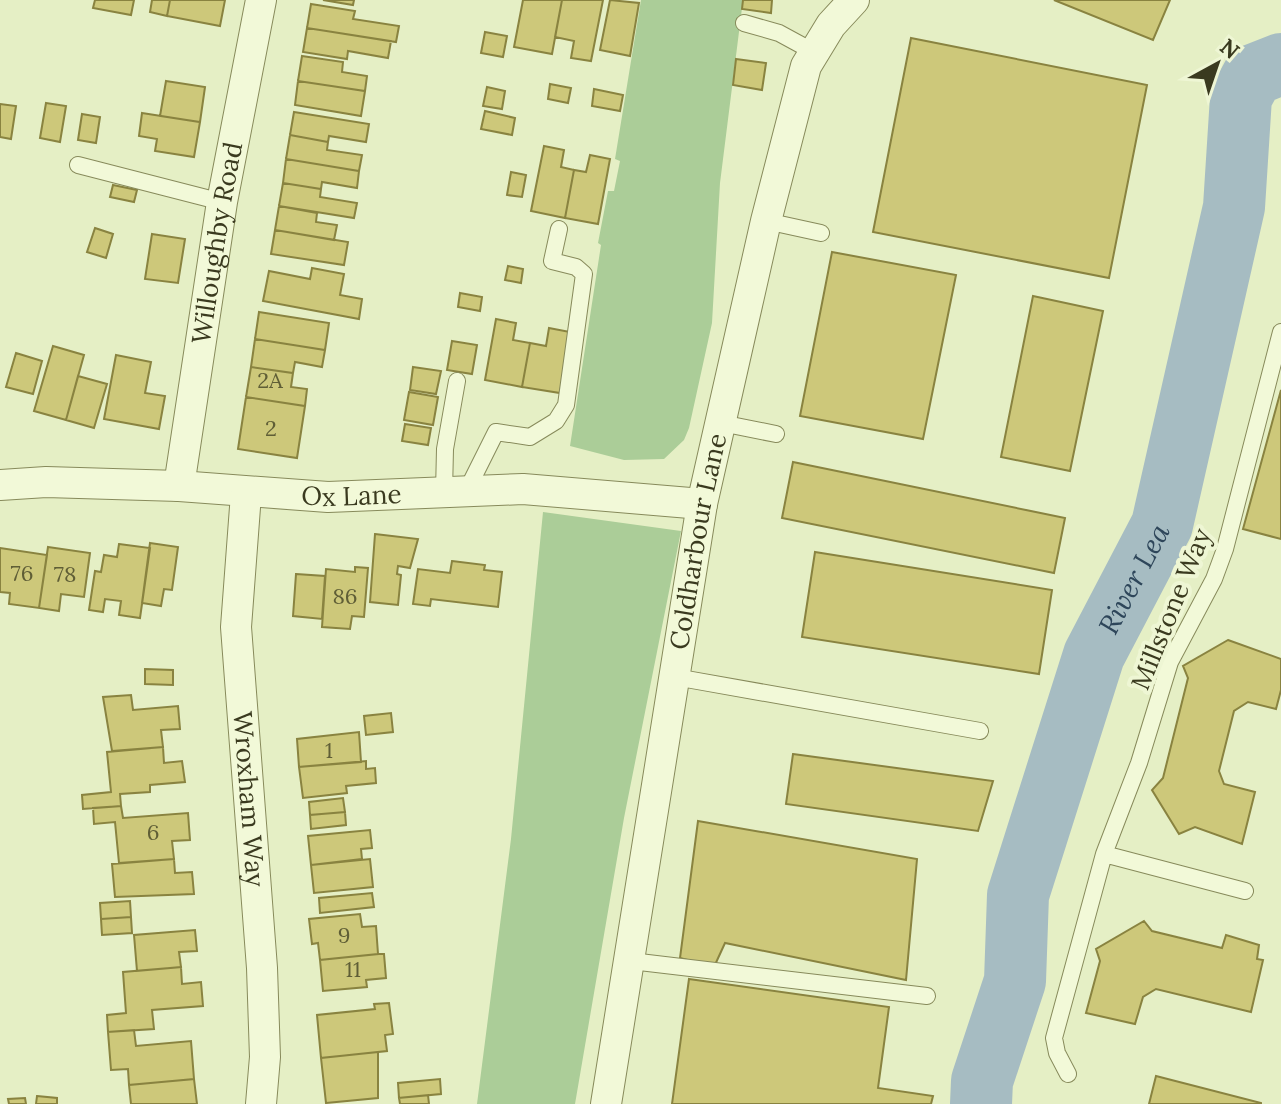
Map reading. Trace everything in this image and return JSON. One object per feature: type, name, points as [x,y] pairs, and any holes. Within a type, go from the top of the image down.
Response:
[{"type":"street","name":"Willoughby Road","points":[[179,486],[222,202],[261,0]]},
{"type":"street","name":"Coldharbour Lane","points":[[606,1104],[702,504],[766,221],[806,66],[831,25],[854,0]]},
{"type":"street","name":"Ox Lane","points":[[0,485],[46,482],[179,486],[246,494],[328,497],[523,489],[702,504]]},
{"type":"street","name":"Wroxham Way","points":[[246,494],[236,627],[262,968],[265,1057],[261,1104]]},
{"type":"lane","points":[[744,23],[779,33],[814,52]]},
{"type":"lane","points":[[78,165],[222,202]]},
{"type":"lane","points":[[766,221],[821,233]]},
{"type":"lane","points":[[455,492],[496,432],[530,437],[556,421],[566,405],[584,274],[576,267],[552,261],[559,229]]},
{"type":"lane","name":"Millstone Way","points":[[1068,1074],[1057,1053],[1054,1038],[1104,854],[1139,763],[1170,662],[1214,579],[1225,549],[1281,332]]},
{"type":"lane","points":[[455,492],[445,449],[457,381]]},
{"type":"lane","points":[[721,423],[776,434]]},
{"type":"lane","points":[[675,677],[980,731]]},
{"type":"lane","points":[[1104,854],[1245,891]]},
{"type":"lane","points":[[631,961],[927,996]]},
{"type":"green space","points":[[641,0],[743,0],[720,183],[712,323],[689,428],[684,440],[664,459],[624,460],[570,446],[601,245],[598,243],[608,191],[614,191],[620,161],[615,159]]},
{"type":"green space","points":[[543,512],[681,531],[624,818],[575,1104],[477,1104],[511,839]]},
{"type":"building","points":[[95,0],[134,0],[131,15],[93,8]]},
{"type":"building","points":[[152,0],[170,0],[167,16],[150,12]]},
{"type":"building","points":[[170,0],[225,0],[220,26],[167,16]]},
{"type":"building","points":[[323,0],[354,0],[353,5]]},
{"type":"building","points":[[523,0],[562,0],[552,54],[514,47]]},
{"type":"building","points":[[562,0],[603,0],[591,61],[571,58],[574,41],[555,37]]},
{"type":"building","points":[[610,0],[639,3],[630,56],[600,50]]},
{"type":"building","points":[[743,0],[772,0],[771,13],[742,9]]},
{"type":"building","points":[[1054,0],[1170,0],[1153,40]]},
{"type":"building","points":[[311,4],[355,11],[353,19],[399,26],[396,42],[307,28]]},
{"type":"building","points":[[307,28],[391,41],[388,58],[348,51],[347,59],[303,52]]},
{"type":"building","points":[[485,32],[507,36],[503,57],[481,53]]},
{"type":"building","points":[[911,38],[1147,85],[1109,278],[873,232]]},
{"type":"building","points":[[302,56],[343,62],[342,72],[367,76],[365,91],[298,81]]},
{"type":"building","points":[[736,59],[766,63],[762,90],[733,85]]},
{"type":"building","points":[[166,81],[205,87],[200,122],[160,116]]},
{"type":"building","points":[[298,81],[365,91],[361,116],[295,105]]},
{"type":"building","points":[[550,84],[571,88],[568,103],[548,99]]},
{"type":"building","points":[[487,87],[505,91],[502,109],[483,106]]},
{"type":"building","points":[[594,89],[623,95],[620,111],[592,106]]},
{"type":"building","points":[[46,103],[66,106],[60,142],[40,138]]},
{"type":"building","points":[[0,104],[16,106],[11,139],[0,137]]},
{"type":"building","points":[[485,111],[515,118],[512,135],[481,129]]},
{"type":"building","points":[[294,112],[369,124],[366,142],[329,136],[328,142],[290,135]]},
{"type":"building","points":[[142,113],[200,122],[194,157],[155,151],[157,139],[139,136]]},
{"type":"building","points":[[82,114],[100,117],[96,143],[78,140]]},
{"type":"building","points":[[290,135],[328,142],[327,150],[362,155],[359,171],[286,159]]},
{"type":"building","points":[[544,146],[564,150],[561,167],[574,170],[565,218],[531,211]]},
{"type":"building","points":[[590,155],[610,159],[598,224],[565,218],[574,170],[586,172]]},
{"type":"building","points":[[286,159],[359,171],[357,188],[322,182],[321,189],[283,183]]},
{"type":"building","points":[[511,172],[526,175],[522,197],[507,195]]},
{"type":"building","points":[[283,183],[321,189],[320,197],[357,203],[354,218],[279,206]]},
{"type":"building","points":[[113,185],[137,190],[134,202],[110,197]]},
{"type":"building","points":[[279,206],[317,213],[316,222],[337,225],[334,240],[275,230]]},
{"type":"building","points":[[95,228],[113,234],[106,258],[87,252]]},
{"type":"building","points":[[275,230],[348,242],[344,265],[271,254]]},
{"type":"building","points":[[152,234],[185,239],[178,283],[145,279]]},
{"type":"building","points":[[832,252],[956,275],[923,439],[800,416]]},
{"type":"building","points":[[508,266],[523,269],[521,283],[505,280]]},
{"type":"building","points":[[312,268],[344,274],[340,295],[362,299],[359,319],[263,301],[269,271],[310,279]]},
{"type":"building","points":[[460,293],[482,297],[480,311],[458,307]]},
{"type":"building","points":[[1033,296],[1103,311],[1070,471],[1001,457]]},
{"type":"building","points":[[259,312],[329,323],[325,350],[255,339]]},
{"type":"building","points":[[496,319],[516,323],[513,340],[530,343],[522,387],[485,380]]},
{"type":"building","points":[[549,328],[570,332],[560,393],[522,387],[530,343],[546,346]]},
{"type":"building","points":[[255,339],[325,350],[322,367],[295,362],[293,373],[251,367]]},
{"type":"building","points":[[452,341],[477,345],[472,374],[447,370]]},
{"type":"building","points":[[53,346],[84,355],[66,420],[34,411]]},
{"type":"building","points":[[16,353],[42,361],[33,394],[6,387]]},
{"type":"building","points":[[116,355],[151,362],[145,393],[165,396],[159,429],[104,419]]},
{"type":"building","points":[[251,367],[293,373],[291,387],[307,389],[305,406],[246,397]]},
{"type":"building","points":[[413,367],[441,371],[436,394],[410,390]]},
{"type":"building","points":[[78,376],[107,384],[94,428],[66,420]]},
{"type":"building","points":[[1281,390],[1281,539],[1243,529]]},
{"type":"building","points":[[409,392],[438,397],[433,425],[404,420]]},
{"type":"building","points":[[246,397],[305,406],[297,458],[238,449]]},
{"type":"building","points":[[405,424],[431,428],[428,445],[402,441]]},
{"type":"building","points":[[793,462],[1065,518],[1054,573],[782,518]]},
{"type":"building","points":[[375,534],[418,539],[410,568],[398,566],[397,574],[401,575],[398,605],[370,602]]},
{"type":"building","points":[[150,543],[178,547],[172,590],[164,589],[161,606],[142,603]]},
{"type":"building","points":[[119,544],[150,548],[140,618],[119,615],[121,601],[105,599],[103,612],[89,610],[95,571],[101,572],[104,555],[117,557]]},
{"type":"building","points":[[48,547],[90,553],[84,597],[61,594],[59,611],[39,608]]},
{"type":"building","points":[[0,548],[47,555],[39,608],[9,604],[10,593],[0,592]]},
{"type":"building","points":[[815,552],[1052,590],[1039,674],[802,637]]},
{"type":"building","points":[[452,561],[485,565],[484,570],[502,572],[498,607],[431,599],[430,606],[413,604],[418,569],[450,573]]},
{"type":"building","points":[[355,567],[368,568],[364,617],[352,616],[350,629],[322,627],[326,569],[355,572]]},
{"type":"building","points":[[296,574],[325,576],[322,619],[293,616]]},
{"type":"building","points":[[1228,640],[1281,659],[1281,690],[1276,709],[1248,702],[1234,711],[1219,771],[1224,784],[1255,792],[1242,844],[1195,827],[1179,834],[1152,790],[1163,778],[1188,678],[1183,666]]},
{"type":"building","points":[[145,669],[173,670],[173,685],[145,684]]},
{"type":"building","points":[[131,695],[133,710],[178,706],[180,729],[161,730],[163,747],[112,751],[103,697]]},
{"type":"building","points":[[391,713],[393,732],[366,735],[364,716]]},
{"type":"building","points":[[359,732],[361,762],[299,767],[297,739]]},
{"type":"building","points":[[163,747],[164,763],[182,761],[185,782],[150,785],[150,792],[120,794],[121,806],[83,809],[82,795],[111,792],[107,752]]},
{"type":"building","points":[[793,754],[993,781],[978,831],[786,804]]},
{"type":"building","points":[[366,761],[366,769],[375,768],[376,783],[346,786],[347,793],[303,798],[299,767]]},
{"type":"building","points":[[343,798],[345,812],[310,815],[309,802]]},
{"type":"building","points":[[121,806],[123,818],[188,813],[190,840],[172,841],[174,859],[119,863],[115,822],[94,824],[93,808]]},
{"type":"building","points":[[345,812],[346,825],[311,829],[310,815]]},
{"type":"building","points":[[698,821],[917,859],[906,980],[725,943],[714,967],[680,958]]},
{"type":"building","points":[[370,830],[372,848],[361,849],[362,859],[311,865],[308,836]]},
{"type":"building","points":[[174,859],[175,873],[192,872],[194,894],[115,897],[112,864]]},
{"type":"building","points":[[370,859],[373,887],[314,893],[311,865]]},
{"type":"building","points":[[372,893],[374,907],[320,913],[319,898]]},
{"type":"building","points":[[130,901],[131,917],[101,919],[100,903]]},
{"type":"building","points":[[360,914],[362,927],[376,926],[378,954],[320,960],[318,943],[312,944],[309,919]]},
{"type":"building","points":[[131,917],[132,933],[102,935],[101,919]]},
{"type":"building","points":[[1144,921],[1152,931],[1222,948],[1226,935],[1259,945],[1257,959],[1263,960],[1251,1012],[1156,989],[1143,997],[1135,1024],[1086,1013],[1100,961],[1096,949]]},
{"type":"building","points":[[195,930],[197,951],[179,952],[181,967],[137,971],[134,935]]},
{"type":"building","points":[[384,954],[386,978],[366,980],[367,987],[323,991],[320,960]]},
{"type":"building","points":[[181,967],[182,984],[201,982],[203,1006],[152,1010],[154,1029],[108,1032],[107,1015],[126,1013],[123,972]]},
{"type":"building","points":[[689,979],[889,1007],[878,1088],[933,1096],[931,1104],[672,1104]]},
{"type":"building","points":[[389,1003],[393,1034],[385,1035],[387,1051],[321,1058],[317,1015],[375,1009],[374,1004]]},
{"type":"building","points":[[134,1030],[136,1046],[191,1041],[194,1079],[129,1085],[128,1069],[111,1070],[108,1032]]},
{"type":"building","points":[[378,1052],[378,1098],[326,1103],[321,1058]]},
{"type":"building","points":[[1156,1076],[1261,1103],[1261,1104],[1149,1104]]},
{"type":"building","points":[[194,1079],[197,1104],[131,1104],[129,1085]]},
{"type":"building","points":[[440,1079],[441,1094],[399,1098],[398,1083]]},
{"type":"building","points":[[428,1095],[429,1104],[400,1104],[399,1098]]},
{"type":"building","points":[[37,1096],[57,1098],[57,1104],[36,1104]]},
{"type":"building","points":[[25,1098],[26,1104],[9,1104],[8,1099]]},
{"type":"waterway","name":"River Lea","points":[[981,1104],[982,1081],[1015,981],[1018,895],[1094,655],[1162,525],[1234,207],[1241,97],[1253,75],[1281,64]]}]
